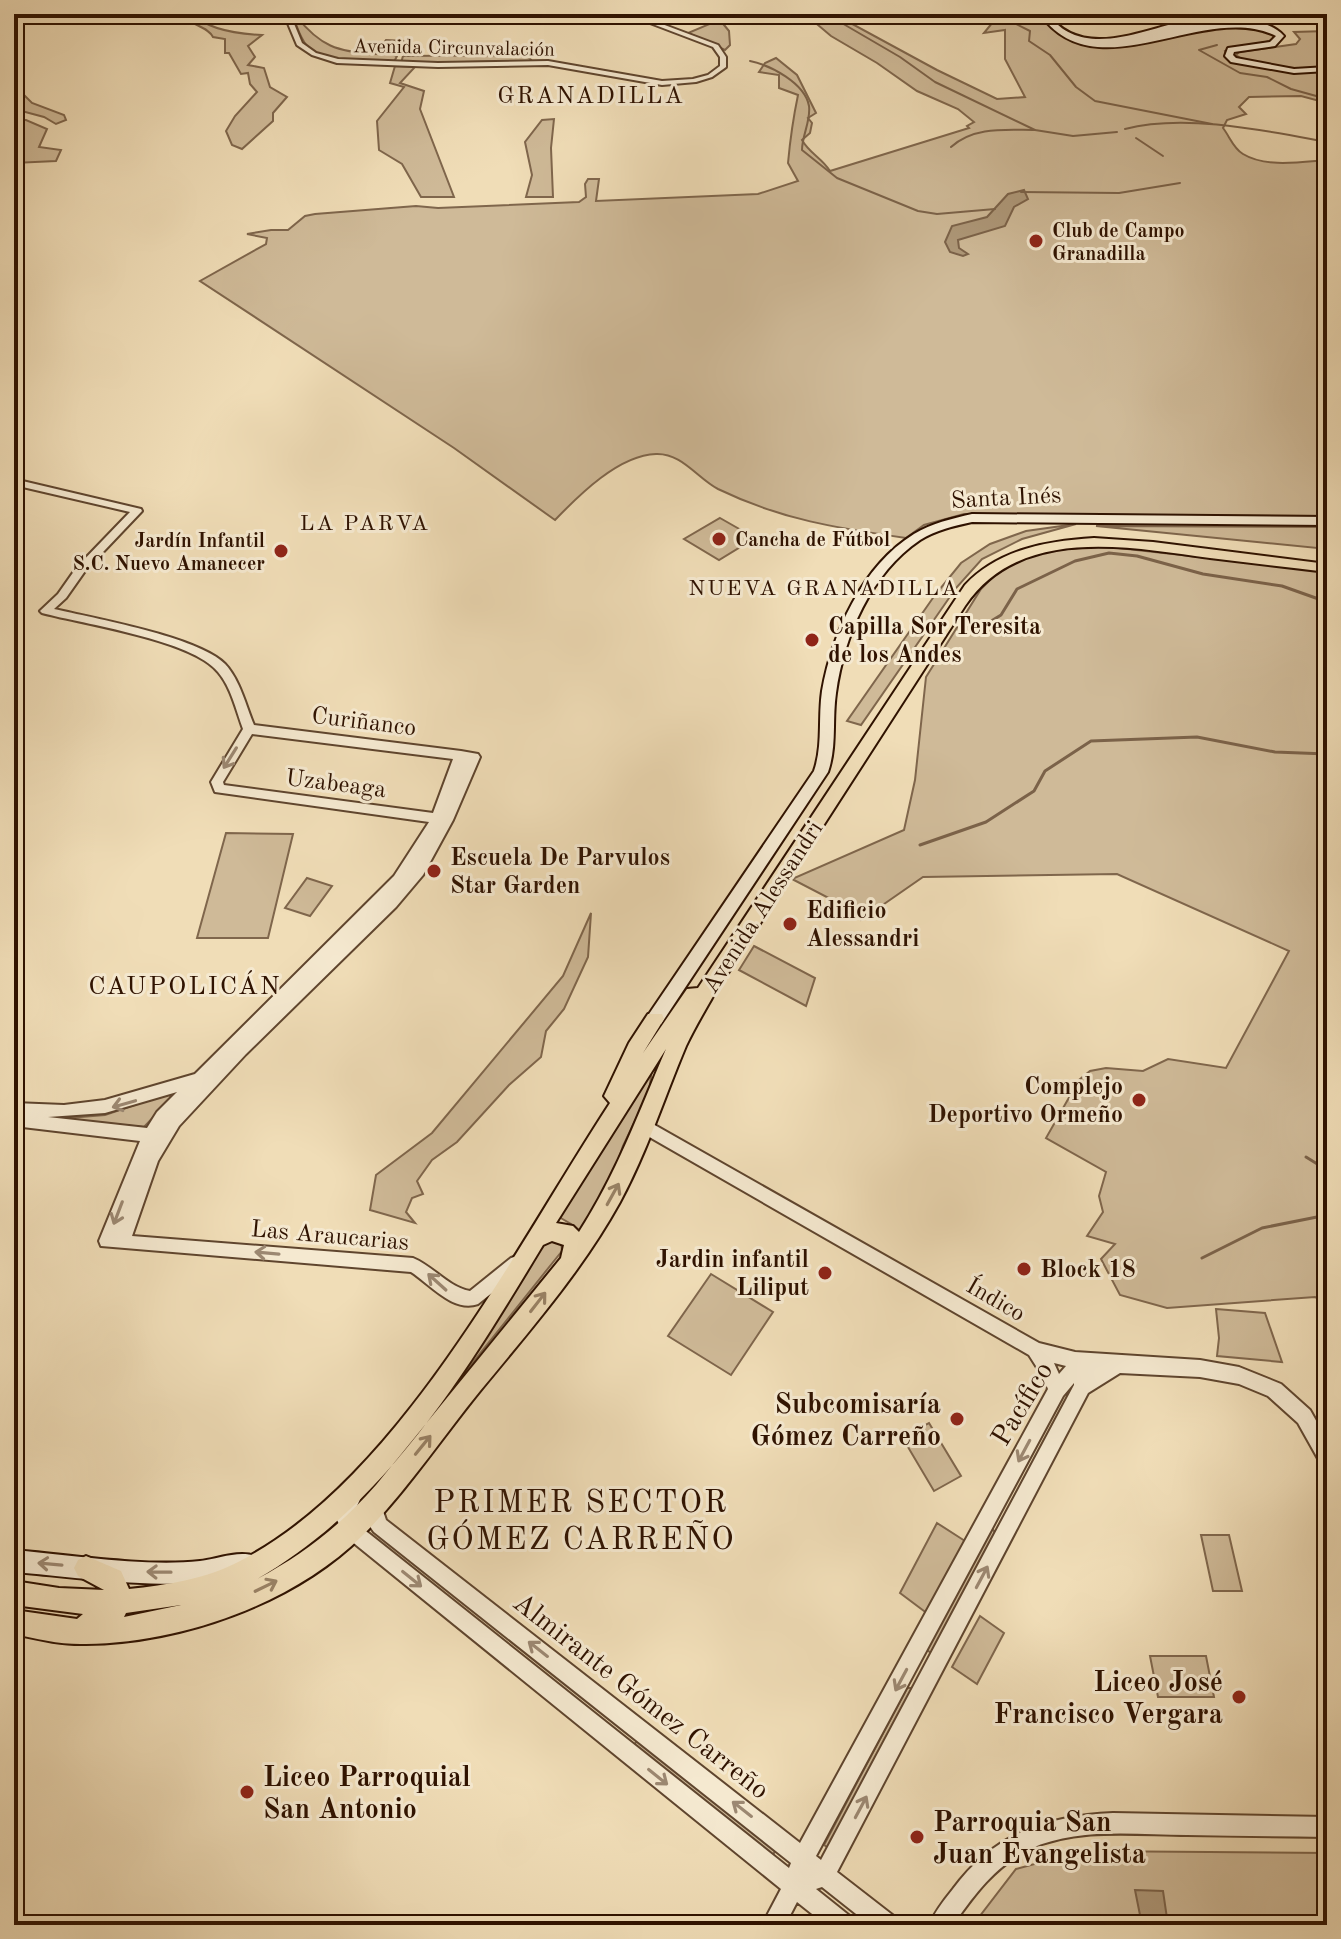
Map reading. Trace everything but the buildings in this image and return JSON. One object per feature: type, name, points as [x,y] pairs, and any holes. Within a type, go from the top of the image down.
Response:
[{"type":"main road","points":[[1044,14],[1060,31],[1090,41],[1123,42],[1201,20],[1240,20],[1270,29],[1280,38],[1272,44],[1234,49],[1229,53],[1232,58],[1285,70],[1327,69]]},
{"type":"main road","name":"Santa Inés","points":[[655,1019],[821,772],[826,752],[829,694],[843,643],[871,584],[897,553],[918,535],[948,521],[980,517],[1327,521]]},
{"type":"main road","name":"Avenida Alessandri","points":[[14,1593],[64,1602],[118,1602],[188,1591],[264,1561],[357,1486],[481,1327],[653,1053],[908,667],[973,576],[1008,553],[1041,542],[1102,536],[1327,561]]},
{"type":"main road","name":"Avenida Alessandri","points":[[14,1622],[49,1630],[88,1632],[130,1627],[226,1603],[300,1568],[351,1530],[572,1259],[614,1193],[677,1044],[705,993],[937,639],[970,590],[986,574],[1033,551],[1091,542],[1142,545],[1327,568]]},
{"type":"main road","points":[[655,1019],[650,1037],[658,1093]]},
{"type":"main road","points":[[611,1118],[615,1093],[636,1048],[655,1019]]},
{"type":"main road","points":[[536,1238],[557,1231],[570,1235],[576,1247],[572,1259]]},
{"type":"main road","name":"Avenida Alessandri","points":[[14,1561],[86,1568],[199,1572],[264,1561]]},
{"type":"main road","points":[[49,1630],[105,1621],[113,1614],[118,1602],[118,1589],[112,1580],[86,1568]]},
{"type":"street","points":[[108,14],[167,14]]},
{"type":"street","name":"Avenida Circunvalación","points":[[287,14],[296,38],[305,50],[337,61],[438,65],[548,63],[662,83],[694,81],[710,76],[723,67],[723,57],[716,46],[644,19],[639,14]]},
{"type":"street","points":[[14,482],[135,513]]},
{"type":"street","points":[[14,489],[135,513]]},
{"type":"street","points":[[135,513],[81,569],[48,609],[187,647],[214,659],[222,668],[249,729]]},
{"type":"street","name":"Curiñanco","points":[[249,729],[467,756],[442,819]]},
{"type":"street","name":"Uzabeaga","points":[[249,729],[225,765],[217,782],[219,789],[442,819]]},
{"type":"street","points":[[156,1136],[197,1078],[382,898],[442,819]]},
{"type":"street","points":[[14,1120],[156,1136],[391,903],[424,862],[442,819]]},
{"type":"street","points":[[14,1109],[84,1112],[111,1108],[197,1078]]},
{"type":"street","name":"Índico","points":[[644,1126],[1036,1350],[1081,1362],[1223,1370],[1255,1380],[1296,1409],[1318,1437],[1327,1458]]},
{"type":"street","name":"Las Araucarias","points":[[156,1136],[151,1159],[114,1241],[413,1265],[425,1271],[445,1290],[466,1299],[472,1299],[524,1258]]},
{"type":"street","points":[[1036,1350],[1057,1390]]},
{"type":"street","name":"Pacífico","points":[[824,1876],[1082,1387],[1081,1362]]},
{"type":"street","name":"Pacífico","points":[[773,1925],[794,1886],[803,1858],[1057,1390],[1081,1362]]},
{"type":"street","points":[[1082,1387],[1120,1363]]},
{"type":"street","name":"Avenida Alessandri","points":[[351,1530],[344,1516],[357,1486]]},
{"type":"street","name":"Almirante Gómez Carreño","points":[[373,1504],[374,1517],[380,1526],[887,1925]]},
{"type":"street","name":"Almirante Gómez Carreño","points":[[351,1530],[843,1925]]},
{"type":"street","points":[[549,1691],[564,1669]]},
{"type":"street","points":[[622,1748],[637,1727]]},
{"type":"street","points":[[940,1925],[970,1881],[985,1867],[1018,1844],[1056,1829],[1096,1824],[1327,1827]]},
{"type":"street","points":[[794,1886],[824,1876]]},
{"type":"shaded area","points":[[194,14],[216,27],[262,35],[248,46],[255,57],[248,65],[264,68],[270,87],[287,97],[273,113],[273,121],[242,149],[232,145],[226,131],[257,92],[250,84],[248,73],[241,74],[229,53],[225,53],[225,39],[213,37],[187,19]]},
{"type":"shaded area","points":[[715,14],[729,31],[730,45],[725,50],[688,33],[712,23]]},
{"type":"shaded area","name":"Club de Campo Granadilla","points":[[805,14],[834,14],[997,99],[1025,97],[1005,59],[1005,30],[984,33],[993,22],[992,16],[1040,14],[1058,31],[1078,40],[1102,43],[1126,41],[1201,24],[1235,22],[1272,33],[1274,40],[1225,51],[1227,58],[1280,71],[1327,72],[1327,103],[1301,96],[1249,97],[1239,107],[1246,114],[1227,120],[1223,128],[1237,149],[1252,158],[1284,163],[1327,160],[1327,516],[964,514],[924,525],[906,538],[833,526],[765,508],[718,489],[674,458],[656,454],[628,461],[614,469],[588,488],[555,520],[454,448],[200,281],[266,244],[267,238],[247,234],[288,230],[305,216],[315,214],[416,206],[438,208],[579,202],[586,197],[585,184],[588,179],[599,179],[596,201],[758,194],[798,181],[788,163],[798,95],[779,88],[779,75],[759,72],[765,63],[776,58],[797,75],[816,113],[808,118],[812,123],[810,133],[802,140],[830,171],[969,128],[967,126],[974,122],[958,109],[917,91],[831,36]]},
{"type":"shaded area","points":[[296,16],[322,41],[340,49],[376,54],[386,40],[405,41],[398,54],[394,55],[397,56],[394,62],[323,56],[307,46],[293,17]]},
{"type":"shaded area","points":[[1327,31],[1327,64],[1317,67],[1285,67],[1243,60],[1236,55],[1239,52],[1296,44],[1300,39],[1294,32]]},
{"type":"shaded area","points":[[527,55],[532,61],[401,63],[403,56]]},
{"type":"shaded area","points":[[395,66],[415,67],[400,83],[424,91],[420,109],[454,197],[421,197],[402,164],[379,150],[377,121],[404,87],[390,83]]},
{"type":"shaded area","points":[[14,93],[23,94],[32,103],[64,115],[66,120],[56,124],[44,117],[14,109]]},
{"type":"shaded area","points":[[554,119],[551,148],[553,197],[526,197],[532,175],[525,142],[542,120]]},
{"type":"shaded area","points":[[14,120],[26,120],[47,129],[39,147],[61,150],[56,161],[14,163]]},
{"type":"shaded area","points":[[1024,190],[1028,199],[1014,207],[1005,226],[958,240],[959,248],[968,254],[963,256],[950,252],[945,242],[952,226],[987,217],[1008,194]]},
{"type":"shaded area","name":"Cancha de Fútbol","points":[[720,518],[755,538],[719,560],[684,539]]},
{"type":"shaded area","points":[[1076,524],[1022,539],[982,559],[956,588],[861,725],[847,721],[961,563],[990,544],[1026,531]]},
{"type":"shaded area","points":[[1096,526],[1327,527],[1327,549]]},
{"type":"shaded area","points":[[1100,546],[1327,571],[1327,1303],[1315,1297],[1167,1308],[1120,1295],[1101,1259],[1115,1244],[1087,1236],[1103,1212],[1099,1196],[1106,1172],[1046,1138],[1079,1080],[1090,1071],[1106,1068],[1143,1071],[1168,1059],[1226,1068],[1289,951],[1117,874],[923,877],[861,920],[850,909],[792,879],[904,830],[915,780],[926,677],[981,589],[1003,567],[1045,551]]},
{"type":"shaded area","points":[[226,833],[293,834],[268,938],[197,938]]},
{"type":"shaded area","points":[[307,878],[332,886],[310,916],[285,908]]},
{"type":"shaded area","points":[[591,913],[588,957],[564,1009],[546,1031],[541,1057],[509,1085],[457,1142],[432,1160],[417,1181],[423,1194],[412,1198],[406,1212],[415,1223],[370,1210],[376,1175],[432,1133],[563,976]]},
{"type":"shaded area","points":[[754,946],[815,978],[806,1006],[739,970]]},
{"type":"shaded area","points":[[652,1069],[649,1092],[623,1146],[608,1191],[581,1237],[571,1224],[559,1217]]},
{"type":"shaded area","points":[[179,1090],[144,1127],[56,1119],[105,1115]]},
{"type":"shaded area","points":[[561,1240],[562,1251],[466,1371],[447,1402],[367,1496],[428,1419],[543,1241]]},
{"type":"shaded area","points":[[711,1274],[773,1312],[731,1375],[668,1336]]},
{"type":"shaded area","points":[[1216,1309],[1265,1313],[1282,1362],[1217,1356]]},
{"type":"shaded area","points":[[929,1423],[961,1476],[934,1491],[902,1437]]},
{"type":"shaded area","points":[[937,1523],[965,1541],[928,1614],[900,1593]]},
{"type":"shaded area","points":[[991,1528],[995,1532],[931,1653],[927,1650]]},
{"type":"shaded area","points":[[1201,1535],[1229,1535],[1242,1591],[1213,1591]]},
{"type":"shaded area","points":[[980,1616],[1004,1633],[977,1684],[952,1667]]},
{"type":"shaded area","points":[[1150,1656],[1206,1656],[1214,1697],[1158,1697]]},
{"type":"shaded area","points":[[907,1688],[911,1688],[912,1692],[830,1849],[824,1845]]},
{"type":"shaded area","points":[[637,1741],[775,1851],[773,1855],[633,1746]]},
{"type":"shaded area","points":[[1082,1851],[1327,1853],[1327,1925],[973,1925],[1016,1869]]},
{"type":"shaded area","points":[[1135,1890],[1163,1891],[1168,1925],[1142,1925]]},
{"type":"waterway","points":[[828,15],[900,57],[935,82],[1035,130]]},
{"type":"waterway","points":[[1002,17],[1030,31],[1029,41],[1050,55],[1076,87],[1095,101],[1212,124]]},
{"type":"waterway","points":[[1217,45],[1199,50],[1240,73],[1267,77],[1291,89],[1327,99]]},
{"type":"waterway","points":[[750,61],[776,71],[801,90],[809,106],[802,150],[837,178],[918,211],[937,214],[995,209]]},
{"type":"waterway","points":[[1125,129],[1173,123],[1212,124]]},
{"type":"waterway","points":[[1212,124],[1327,142]]},
{"type":"waterway","points":[[951,147],[980,132],[1035,130]]},
{"type":"waterway","points":[[1035,130],[1073,136],[1117,132]]},
{"type":"waterway","points":[[1136,138],[1163,156]]},
{"type":"waterway","points":[[1021,192],[1119,193],[1180,183]]},
{"type":"waterway","points":[[975,631],[1001,615],[1017,589],[1075,561],[1109,553],[1137,556],[1203,574],[1282,586],[1327,602]]},
{"type":"waterway","points":[[920,845],[986,822],[1034,791],[1045,771],[1091,741],[1197,737],[1275,752],[1327,754]]},
{"type":"waterway","points":[[1306,1157],[1327,1170]]},
{"type":"waterway","points":[[1202,1258],[1262,1228],[1327,1215]]},
{"type":"place","name":"Club de Campo Granadilla","points":[[1036,241]]},
{"type":"place","name":"Cancha de Fútbol","points":[[719,539]]},
{"type":"place","name":"Jardín Infantil S.C. Nuevo Amanecer","points":[[281,551]]},
{"type":"place","name":"Capilla Sor Teresita de los Andes","points":[[812,640]]},
{"type":"place","name":"Escuela De Parvulos Star Garden","points":[[434,871]]},
{"type":"place","name":"Edificio Alessandri","points":[[790,924]]},
{"type":"place","name":"Complejo Deportivo Ormeño","points":[[1139,1100]]},
{"type":"place","name":"Block 18","points":[[1024,1269]]},
{"type":"place","name":"Jardin infantil Liliput","points":[[825,1273]]},
{"type":"place","name":"Subcomisaría Gómez Carreño","points":[[957,1419]]},
{"type":"place","name":"Liceo José Francisco Vergara","points":[[1239,1697]]},
{"type":"place","name":"Liceo Parroquial San Antonio","points":[[247,1792]]},
{"type":"place","name":"Parroquia San Juan Evangelista","points":[[917,1837]]},
{"type":"district","name":"GRANADILLA","points":[[591,95]]},
{"type":"district","name":"LA PARVA","points":[[365,522]]},
{"type":"district","name":"NUEVA GRANADILLA","points":[[824,587]]},
{"type":"district","name":"CAUPOLICÁN","points":[[185,985]]},
{"type":"district","name":"PRIMER SECTOR GÓMEZ CARREÑO","points":[[581,1520]]}]
